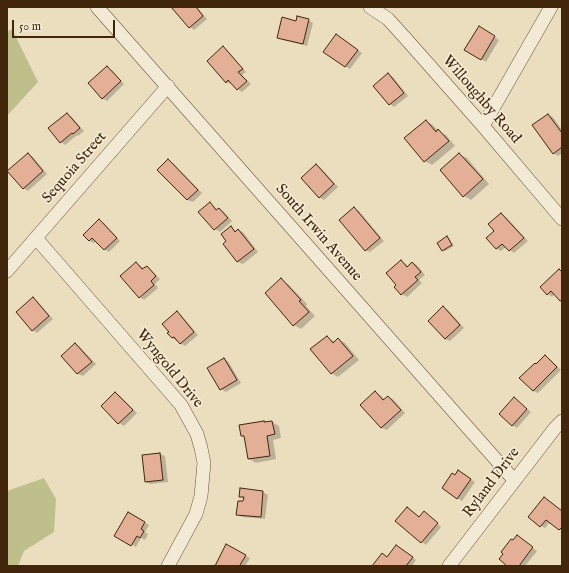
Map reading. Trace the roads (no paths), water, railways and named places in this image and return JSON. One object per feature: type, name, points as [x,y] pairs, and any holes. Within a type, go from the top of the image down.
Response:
[{"type":"street","name":"South Irwin Avenue","points":[[97,7],[514,480]]},
{"type":"street","name":"Willoughby Road","points":[[370,7],[388,19],[483,126],[562,219]]},
{"type":"street","points":[[483,126],[551,7]]},
{"type":"street","name":"Sequoia Street","points":[[7,271],[168,86]]},
{"type":"street","name":"Wyngold Drive","points":[[36,238],[181,405],[197,434],[204,463],[201,496],[196,514],[168,566]]},
{"type":"street","name":"Ryland Drive","points":[[450,566],[514,480],[562,421]]}]
